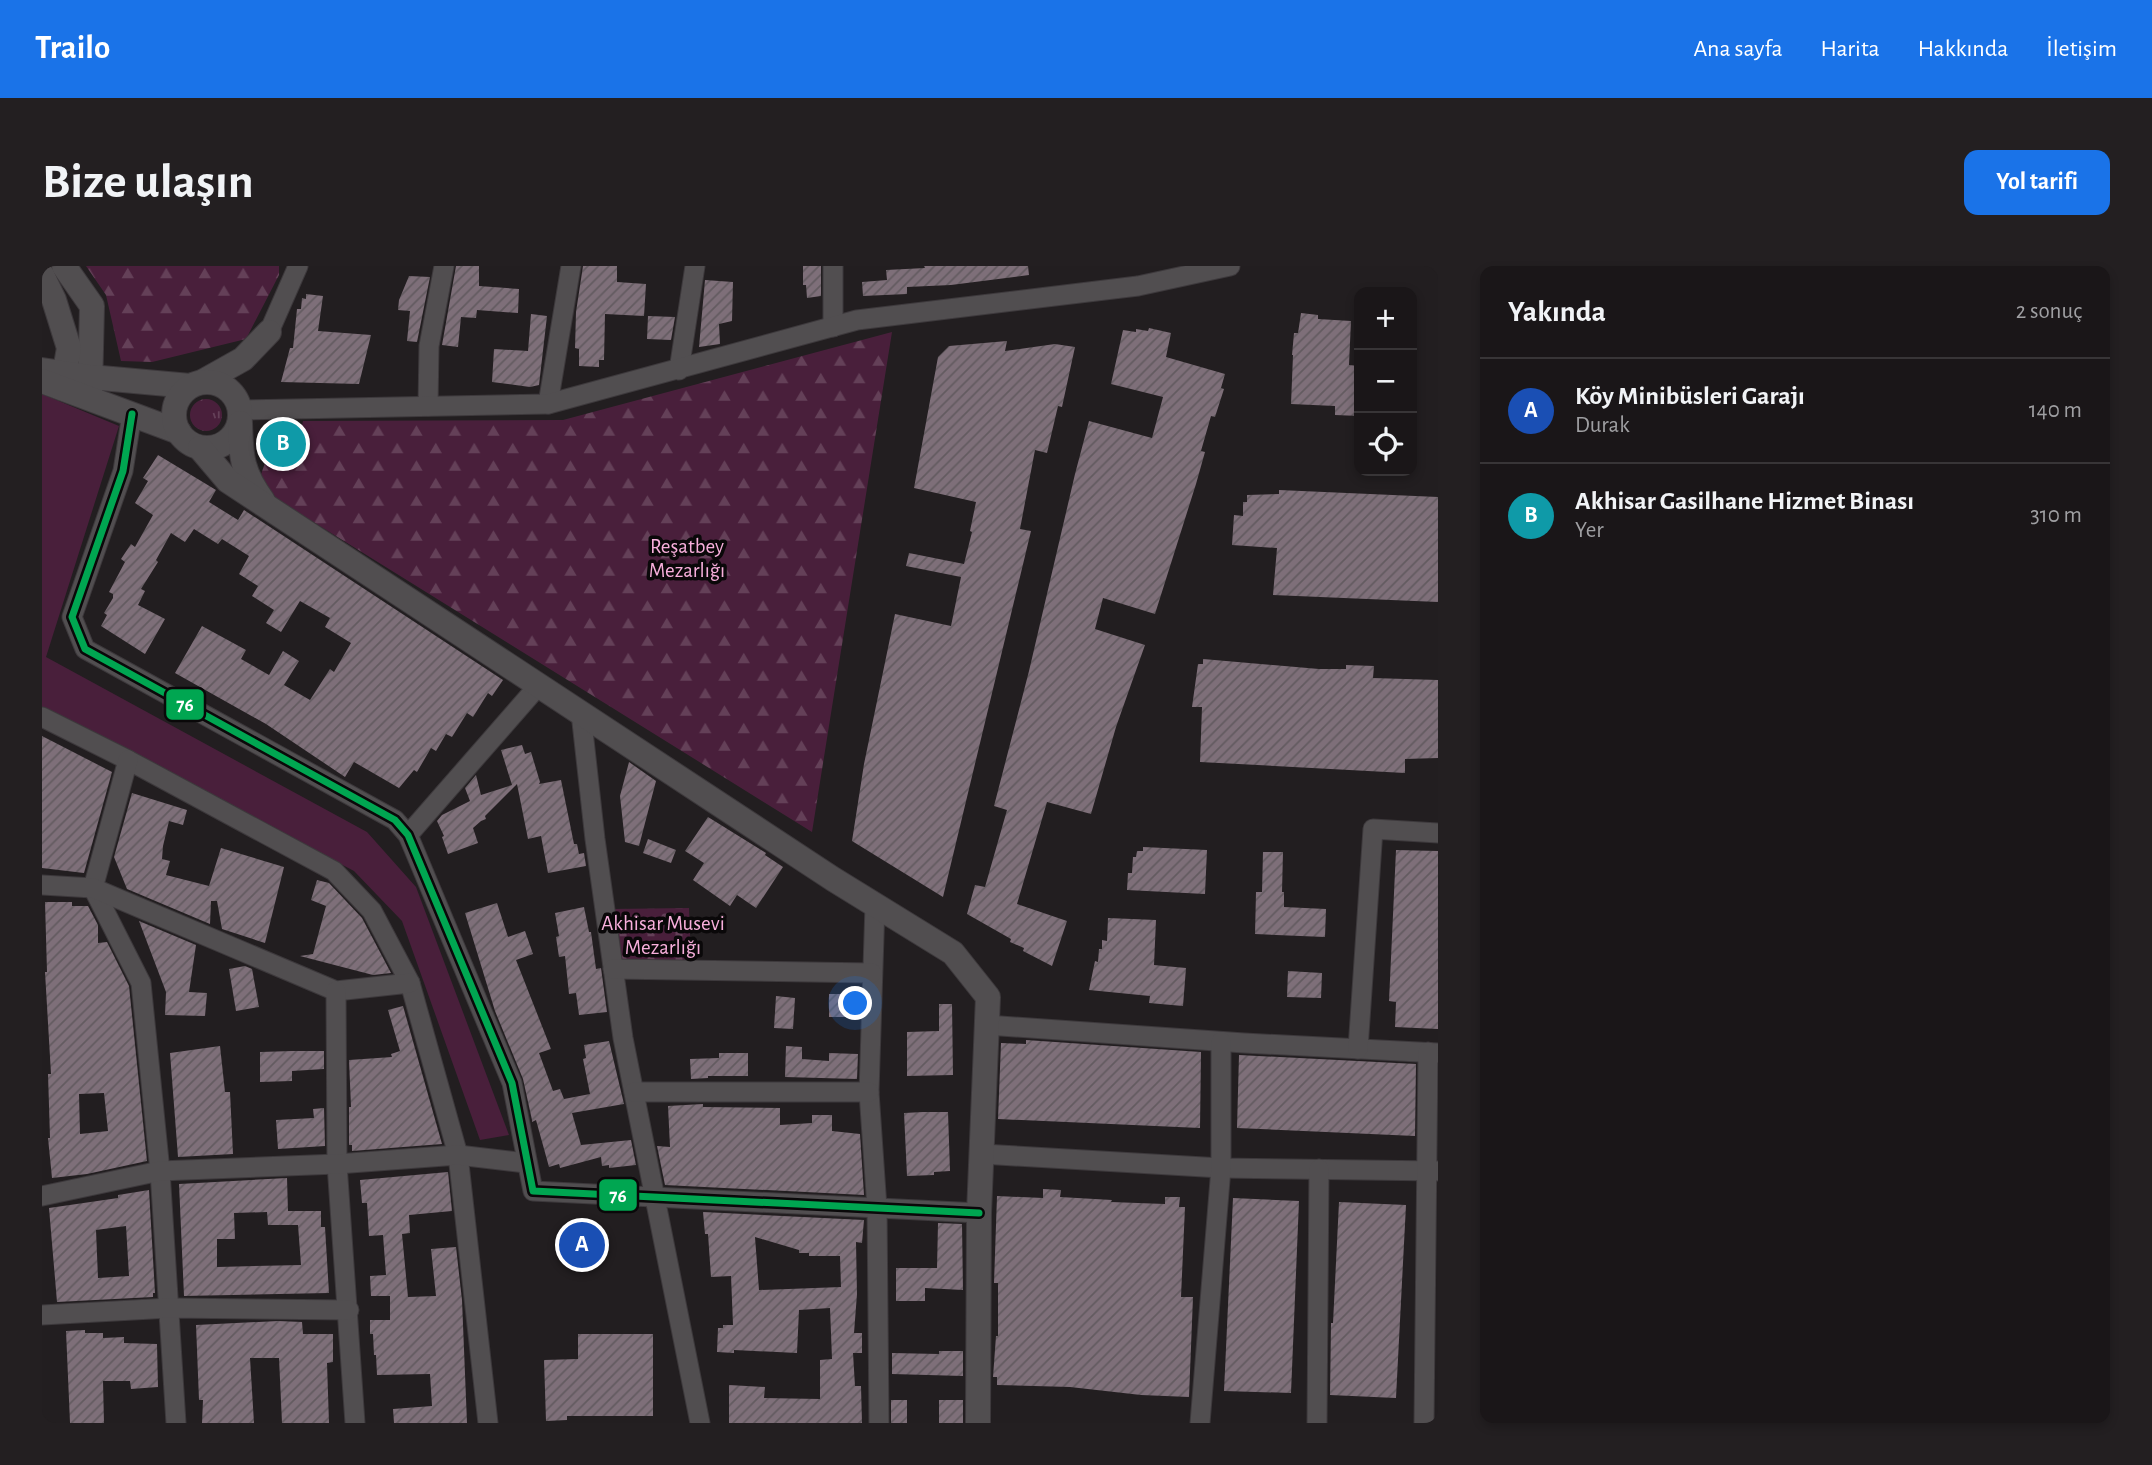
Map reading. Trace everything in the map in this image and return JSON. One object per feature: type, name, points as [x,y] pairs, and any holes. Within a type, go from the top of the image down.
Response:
[{"type":"street","points":[[64,266],[92,306],[90,388]]},
{"type":"street","points":[[269,332],[243,359],[180,395],[175,407],[175,420],[179,432],[188,442],[213,448],[234,435],[239,410],[298,266]]},
{"type":"street","points":[[428,406],[429,346],[444,266]]},
{"type":"street","points":[[548,404],[570,266]]},
{"type":"street","points":[[679,370],[695,266]]},
{"type":"street","points":[[833,266],[833,327]]},
{"type":"street","points":[[239,410],[548,404],[857,320],[1138,286],[1230,266]]},
{"type":"street","points":[[42,275],[54,300],[69,348],[53,378],[90,388],[132,414],[179,432]]},
{"type":"street","points":[[90,388],[215,382],[227,388],[239,410],[241,455],[248,480],[268,507]]},
{"type":"street","points":[[132,414],[123,471],[72,617],[85,649],[395,820],[408,835],[512,1083],[533,1191],[979,1213]]},
{"type":"street","points":[[200,447],[228,481],[875,905],[953,953],[988,997],[979,1213],[978,1423],[991,1423]]},
{"type":"street","points":[[408,835],[538,685]]},
{"type":"street","points":[[581,713],[593,827],[623,1038],[701,1423]]},
{"type":"street","points":[[42,718],[128,760],[334,871],[372,911],[410,983],[458,1155],[488,1423]]},
{"type":"street","points":[[128,760],[93,888],[141,983],[160,1171],[176,1423]]},
{"type":"street","points":[[1358,1049],[1373,829],[1438,833]]},
{"type":"street","points":[[42,885],[93,888],[336,991],[410,983]]},
{"type":"street","points":[[875,905],[869,1092],[877,1208],[879,1423]]},
{"type":"street","points":[[613,970],[872,973]]},
{"type":"street","points":[[336,991],[337,1164],[355,1423]]},
{"type":"street","points":[[987,1025],[1221,1042],[1433,1052],[1424,1423]]},
{"type":"street","points":[[1200,1423],[1221,1168],[1221,1042]]},
{"type":"street","points":[[634,1092],[869,1092]]},
{"type":"street","points":[[982,1154],[1221,1168],[1432,1171]]},
{"type":"street","points":[[42,1196],[160,1171],[337,1164],[458,1155],[526,1163]]},
{"type":"street","points":[[1317,1423],[1319,1169]]},
{"type":"street","points":[[42,1315],[170,1308],[349,1310]]},
{"type":"green space","points":[[86,266],[279,266],[279,275],[246,339],[152,362],[121,361],[106,295]]},
{"type":"green space","name":"Reşatbey Mezarlığı","points":[[892,332],[812,832],[278,500],[258,483],[266,460],[293,465],[303,421],[563,420]]},
{"type":"green space","points":[[42,394],[119,426],[46,657],[367,832],[416,887],[509,1135],[480,1140],[402,921],[354,871],[42,707]]},
{"type":"green space","points":[[206,399],[217,404],[222,415],[217,426],[206,431],[195,426],[190,415],[195,404]]},
{"type":"green space","name":"Akhisar Musevi Mezarlığı","points":[[689,908],[691,961],[620,965],[613,909]]},
{"type":"building","points":[[456,266],[479,266],[479,286],[519,289],[518,313],[477,310],[476,318],[461,317],[458,347],[442,345]]},
{"type":"building","points":[[583,266],[617,266],[617,282],[646,284],[644,316],[605,314],[604,360],[599,360],[599,367],[579,366],[579,349],[575,348],[576,312]]},
{"type":"building","points":[[803,266],[821,266],[821,296],[807,298],[806,285],[803,285]]},
{"type":"building","points":[[924,266],[1028,266],[1029,275],[951,285],[907,287],[907,294],[863,296],[862,282],[887,280],[886,270],[925,268]]},
{"type":"building","points":[[409,276],[430,277],[417,342],[407,341],[410,311],[398,310],[399,300]]},
{"type":"building","points":[[705,280],[733,282],[732,321],[719,324],[720,344],[699,347]]},
{"type":"building","points":[[306,294],[323,296],[318,331],[371,335],[359,384],[281,382],[290,348],[293,348],[297,309],[301,309],[302,298],[306,299]]},
{"type":"building","points":[[1301,313],[1318,315],[1318,319],[1351,321],[1349,365],[1354,366],[1354,416],[1335,415],[1335,406],[1291,404],[1294,333],[1298,333]]},
{"type":"building","points":[[531,314],[547,316],[539,385],[530,387],[492,382],[494,349],[528,351]]},
{"type":"building","points":[[648,316],[675,317],[671,340],[647,339]]},
{"type":"building","points":[[1149,328],[1171,333],[1166,357],[1225,374],[1221,388],[1224,389],[1215,417],[1211,416],[1201,451],[1205,452],[1196,484],[1155,614],[1103,598],[1095,629],[1145,645],[1116,727],[1091,814],[1047,802],[1017,904],[1067,921],[1052,966],[1023,951],[1024,948],[1010,942],[1011,939],[967,914],[975,885],[985,887],[1007,810],[994,806],[1089,421],[1152,438],[1163,397],[1111,384],[1123,330],[1136,332],[1136,329],[1148,331]]},
{"type":"building","points":[[1007,341],[1005,351],[1055,344],[1075,347],[1062,407],[1058,406],[1047,453],[1035,450],[1020,529],[1031,531],[943,897],[852,841],[864,764],[895,614],[951,626],[961,577],[906,566],[909,553],[964,564],[972,532],[970,531],[976,502],[914,488],[938,357],[949,346]]},
{"type":"building","points":[[275,427],[298,430],[291,462],[268,458]]},
{"type":"building","points":[[158,455],[216,490],[209,502],[238,520],[244,510],[503,680],[492,696],[488,693],[473,717],[467,713],[452,737],[446,734],[436,751],[431,748],[417,772],[414,770],[399,788],[354,762],[345,777],[266,724],[175,673],[202,626],[246,650],[241,659],[269,675],[283,651],[299,661],[284,685],[310,700],[330,669],[334,672],[351,643],[325,627],[330,618],[300,601],[281,632],[266,623],[274,610],[252,596],[258,586],[239,574],[249,556],[222,539],[218,544],[194,529],[185,542],[171,533],[156,560],[158,562],[141,589],[145,591],[138,605],[165,619],[145,654],[101,626],[107,615],[104,613],[113,598],[113,594],[109,592],[125,562],[121,559],[131,544],[135,547],[153,515],[135,503],[148,481],[143,478]]},
{"type":"building","points":[[1279,490],[1438,497],[1438,602],[1273,595],[1277,548],[1232,545],[1234,515],[1243,516],[1243,502],[1247,502],[1247,495],[1279,494]]},
{"type":"building","points":[[1203,659],[1319,669],[1346,669],[1346,665],[1374,666],[1373,678],[1438,680],[1438,758],[1405,759],[1405,773],[1200,762],[1202,707],[1192,707],[1198,664],[1203,664]]},
{"type":"building","points":[[42,736],[112,772],[84,873],[42,868]]},
{"type":"building","points":[[522,745],[525,754],[531,752],[539,784],[561,780],[574,844],[577,844],[579,854],[584,853],[586,866],[548,873],[541,836],[528,839],[517,784],[485,816],[486,819],[473,828],[478,843],[448,854],[437,821],[442,815],[470,801],[465,788],[476,775],[481,795],[512,785],[501,750]]},
{"type":"building","points":[[629,762],[656,781],[639,846],[625,842],[620,796]]},
{"type":"building","points":[[132,793],[187,810],[183,825],[169,821],[162,859],[170,861],[166,875],[209,886],[221,848],[284,867],[265,943],[222,929],[217,901],[211,901],[210,924],[127,889],[114,857]]},
{"type":"building","points":[[708,817],[766,853],[765,855],[783,867],[756,908],[737,895],[730,906],[693,880],[704,863],[685,851]]},
{"type":"building","points":[[648,839],[676,850],[671,863],[643,853]]},
{"type":"building","points":[[1143,847],[1207,850],[1205,894],[1127,890],[1133,857],[1136,857],[1137,851],[1143,851]]},
{"type":"building","points":[[1396,850],[1438,851],[1438,1029],[1395,1027],[1396,1002],[1389,1001]]},
{"type":"building","points":[[1263,852],[1283,852],[1284,907],[1326,909],[1325,937],[1255,934],[1256,892],[1262,892]]},
{"type":"building","points":[[317,880],[329,883],[362,918],[391,973],[373,975],[300,956],[313,954],[326,906],[311,900]]},
{"type":"building","points":[[45,902],[72,902],[72,906],[88,906],[98,925],[98,943],[107,942],[129,986],[147,1161],[87,1174],[52,1178],[48,1138],[48,1074],[51,1074]],"holes":[[[104,1093],[108,1131],[80,1134],[79,1094]]]},
{"type":"building","points":[[497,903],[508,937],[525,931],[533,954],[516,960],[551,1049],[539,1053],[553,1091],[560,1089],[564,1099],[590,1094],[583,1059],[586,1058],[584,1045],[609,1041],[624,1104],[572,1113],[581,1145],[631,1140],[636,1165],[609,1168],[609,1165],[602,1166],[601,1157],[560,1168],[559,1164],[549,1167],[536,1120],[532,1122],[523,1079],[495,1011],[465,913]]},
{"type":"building","points":[[584,907],[591,932],[596,969],[601,968],[607,1012],[579,1015],[576,993],[569,994],[565,956],[559,957],[555,913]]},
{"type":"building","points":[[1108,918],[1156,920],[1154,965],[1186,968],[1183,1006],[1149,1003],[1150,996],[1089,990],[1095,961],[1098,962],[1099,949],[1102,949],[1102,940],[1107,941]]},
{"type":"building","points":[[139,921],[196,945],[189,992],[207,993],[205,1016],[165,1015],[166,992]]},
{"type":"building","points":[[245,966],[252,969],[259,1007],[236,1011],[229,969]]},
{"type":"building","points":[[1288,971],[1322,973],[1321,998],[1287,997]]},
{"type":"building","points":[[829,994],[856,994],[856,1017],[829,1017]]},
{"type":"building","points":[[776,996],[795,998],[793,1029],[774,1028]]},
{"type":"building","points":[[939,1004],[952,1004],[953,1075],[907,1076],[907,1032],[939,1031]]},
{"type":"building","points":[[403,1006],[442,1144],[352,1151],[352,1145],[349,1145],[349,1060],[392,1057],[391,1054],[400,1051],[388,1010]]},
{"type":"building","points":[[1026,1040],[1201,1052],[1200,1128],[998,1119],[1001,1043],[1026,1044]]},
{"type":"building","points":[[220,1046],[225,1092],[230,1092],[233,1154],[178,1157],[170,1053]]},
{"type":"building","points":[[786,1046],[802,1047],[802,1059],[829,1061],[829,1053],[858,1054],[857,1079],[785,1077]]},
{"type":"building","points":[[324,1051],[324,1069],[292,1071],[292,1081],[260,1082],[260,1052]]},
{"type":"building","points":[[719,1053],[748,1053],[748,1076],[708,1076],[691,1079],[690,1059],[719,1058]]},
{"type":"building","points":[[1239,1055],[1416,1064],[1415,1136],[1237,1128]]},
{"type":"building","points":[[703,1104],[703,1107],[780,1108],[780,1125],[812,1123],[812,1115],[832,1115],[832,1131],[860,1134],[864,1195],[665,1185],[657,1146],[670,1147],[668,1106]]},
{"type":"building","points":[[324,1108],[325,1146],[278,1149],[276,1120],[314,1118],[313,1109]]},
{"type":"building","points":[[948,1112],[950,1171],[934,1172],[934,1175],[907,1176],[904,1113]]},
{"type":"building","points":[[448,1172],[452,1211],[409,1215],[410,1233],[402,1234],[408,1297],[436,1296],[431,1249],[456,1247],[462,1300],[467,1423],[394,1423],[393,1409],[432,1406],[430,1374],[377,1375],[370,1320],[390,1320],[390,1296],[371,1296],[370,1276],[386,1275],[383,1235],[369,1236],[367,1203],[362,1203],[360,1180]]},
{"type":"building","points":[[287,1178],[288,1211],[321,1211],[321,1227],[325,1227],[329,1293],[184,1296],[179,1184]],"holes":[[[267,1212],[268,1225],[298,1225],[301,1265],[217,1267],[217,1239],[235,1239],[234,1213]]]},
{"type":"building","points":[[1043,1189],[1061,1190],[1060,1197],[1112,1200],[1111,1202],[1165,1204],[1165,1197],[1180,1197],[1179,1207],[1185,1207],[1181,1297],[1193,1297],[1189,1397],[1070,1387],[997,1385],[997,1377],[993,1377],[998,1336],[998,1283],[994,1283],[997,1196],[1043,1198]]},
{"type":"building","points":[[149,1190],[155,1293],[153,1297],[57,1302],[49,1208],[118,1198],[118,1195]],"holes":[[[126,1226],[129,1276],[98,1278],[96,1230]]]},
{"type":"building","points":[[1233,1198],[1299,1201],[1291,1393],[1224,1391]]},
{"type":"building","points":[[1339,1202],[1406,1205],[1396,1398],[1330,1395],[1331,1323]]},
{"type":"building","points":[[703,1212],[864,1220],[862,1243],[856,1242],[857,1294],[854,1333],[862,1333],[862,1353],[853,1353],[855,1386],[861,1386],[862,1423],[729,1423],[729,1385],[765,1387],[764,1398],[820,1399],[820,1360],[832,1359],[830,1308],[799,1310],[797,1353],[734,1350],[734,1353],[717,1352],[718,1328],[733,1325],[731,1276],[711,1277],[708,1234],[705,1234]],"holes":[[[755,1237],[799,1250],[799,1253],[809,1253],[809,1256],[840,1256],[841,1287],[759,1290]]]},
{"type":"building","points":[[938,1223],[962,1224],[963,1290],[925,1288],[925,1301],[896,1301],[896,1268],[937,1268]]},
{"type":"building","points":[[302,1322],[303,1334],[333,1334],[333,1362],[327,1363],[329,1423],[282,1423],[279,1358],[250,1358],[254,1423],[202,1423],[203,1400],[199,1400],[196,1325]]},
{"type":"building","points":[[85,1330],[85,1333],[103,1333],[103,1338],[124,1337],[124,1343],[157,1344],[158,1387],[131,1389],[130,1381],[103,1381],[104,1423],[70,1423],[66,1331]]},
{"type":"building","points":[[578,1334],[653,1334],[653,1416],[567,1416],[567,1420],[546,1421],[544,1360],[578,1359]]},
{"type":"building","points":[[939,1351],[963,1351],[963,1376],[892,1374],[892,1353],[939,1354]]},
{"type":"building","points":[[891,1400],[907,1400],[907,1423],[891,1423]]},
{"type":"building","points":[[939,1400],[963,1400],[963,1423],[939,1423]]},
{"type":"transit line","name":"76","points":[[132,414],[123,471],[72,617],[85,649],[395,820],[408,835],[512,1083],[533,1191],[979,1213]]},
{"type":"place","name":"Akhisar Gasilhane Hizmet Binası","points":[[283,444]]},
{"type":"place","name":"Köy Minibüsleri Garajı","points":[[582,1245]]}]
